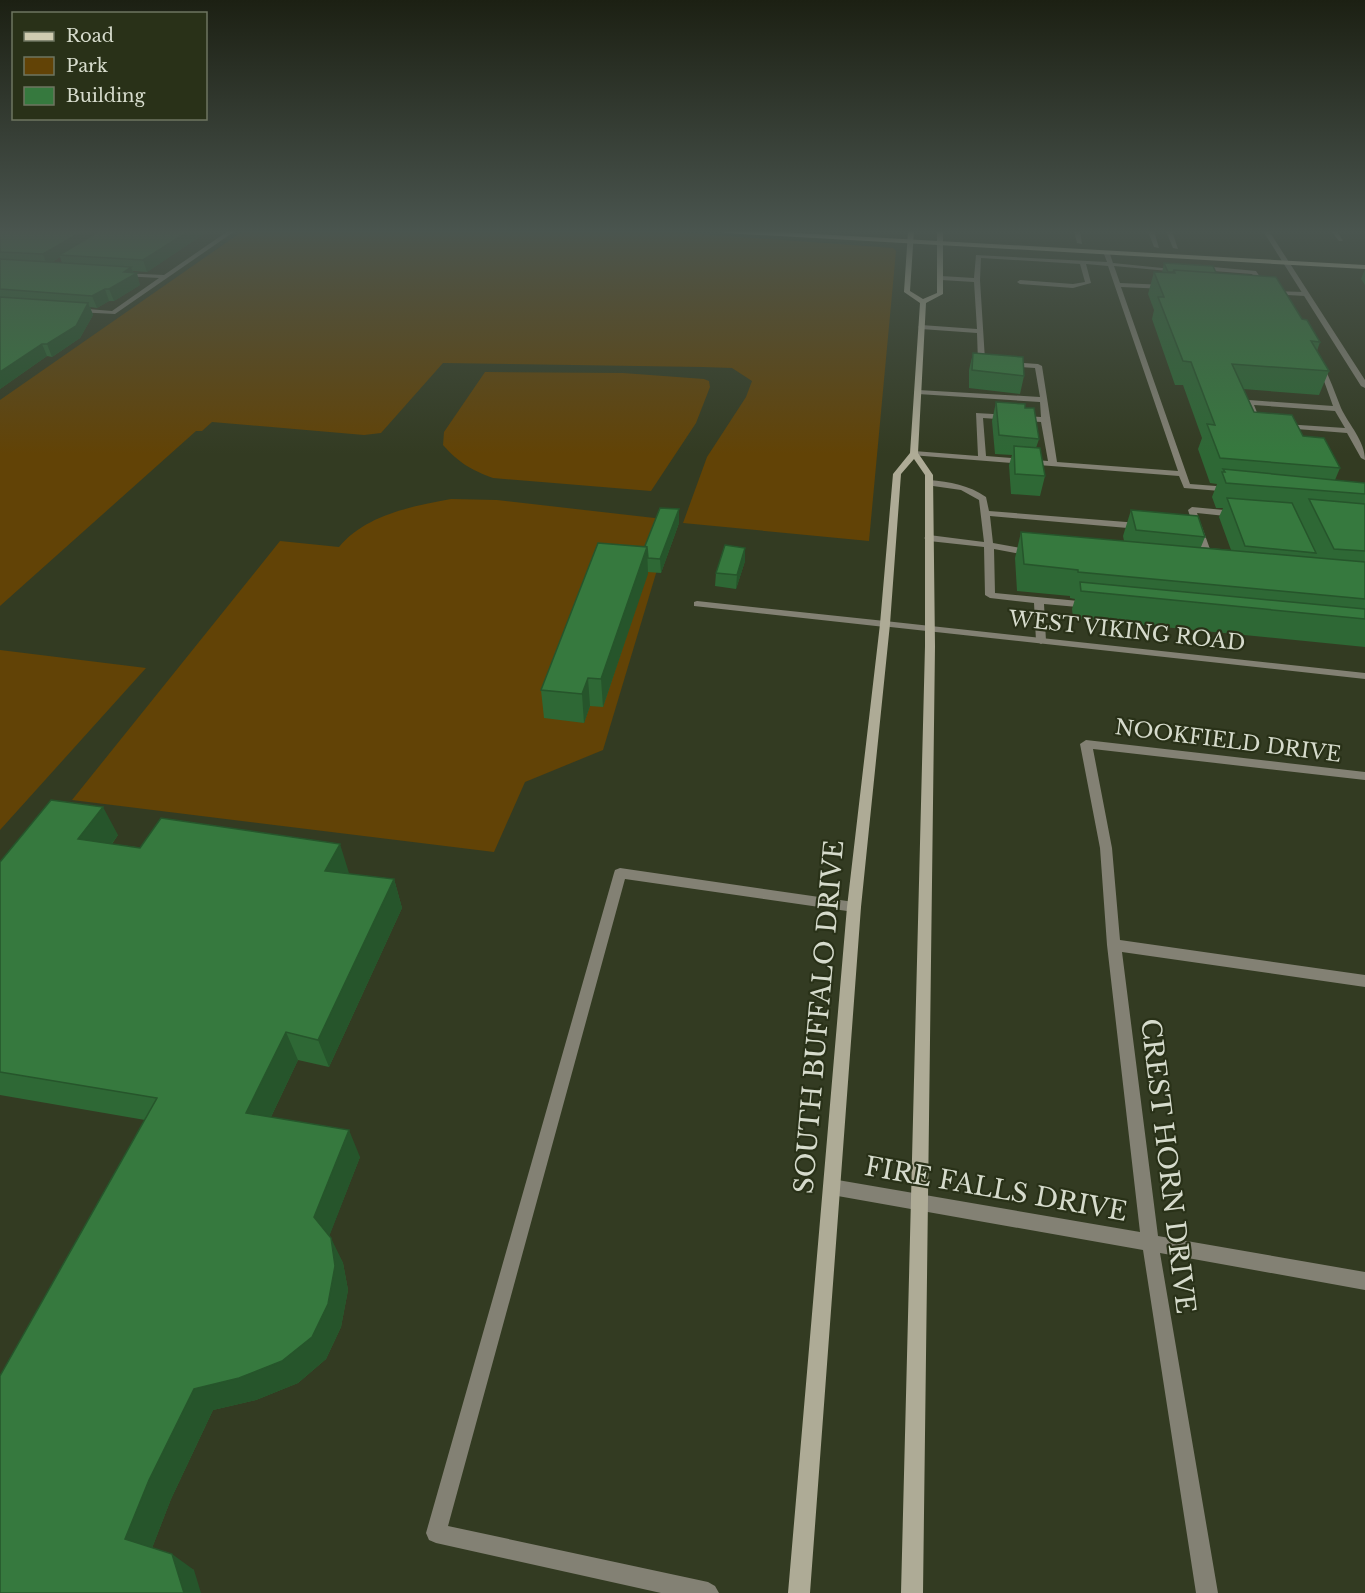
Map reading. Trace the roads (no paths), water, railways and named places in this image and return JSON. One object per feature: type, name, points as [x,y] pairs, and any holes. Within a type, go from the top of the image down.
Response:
[{"type":"main road","points":[[912,1593],[929,629],[929,475],[914,453],[923,305]]},
{"type":"main road","name":"SOUTH BUFFALO DRIVE","points":[[799,1593],[854,907],[885,624],[897,474],[914,453]]},
{"type":"street","points":[[70,310],[113,313],[124,305]]},
{"type":"street","points":[[979,305],[982,362],[994,362]]},
{"type":"street","points":[[1127,305],[1186,486],[1234,490]]},
{"type":"street","points":[[1312,305],[1365,386]]},
{"type":"street","points":[[921,327],[981,331]]},
{"type":"street","points":[[1317,361],[1328,381],[1338,409],[1365,458]]},
{"type":"street","points":[[1005,363],[1038,366],[1053,464]]},
{"type":"street","points":[[918,392],[1044,400]]},
{"type":"street","points":[[1258,424],[1249,402],[1338,409]]},
{"type":"street","points":[[982,458],[979,415],[1045,420]]},
{"type":"street","points":[[1270,425],[1350,431]]},
{"type":"street","points":[[914,453],[1182,474]]},
{"type":"street","points":[[929,483],[960,486],[973,491],[983,499],[990,544],[990,596],[1098,606]]},
{"type":"street","points":[[1201,569],[1212,570],[1192,510],[1245,515]]},
{"type":"street","points":[[985,513],[1139,526]]},
{"type":"street","points":[[929,538],[990,544],[1014,551],[1043,554]]},
{"type":"street","points":[[1039,601],[1041,641]]},
{"type":"street","name":"WEST VIKING ROAD","points":[[697,604],[1365,676]]},
{"type":"street","name":"NOOKFIELD DRIVE","points":[[1086,744],[1365,776]]},
{"type":"street","name":"CREST HORN DRIVE","points":[[1086,744],[1106,848],[1114,945],[1150,1242],[1207,1593]]},
{"type":"street","points":[[708,1593],[436,1533],[620,873],[854,907]]},
{"type":"street","points":[[1114,945],[1365,981]]},
{"type":"street","name":"FIRE FALLS DRIVE","points":[[832,1187],[918,1200],[1365,1281]]}]
